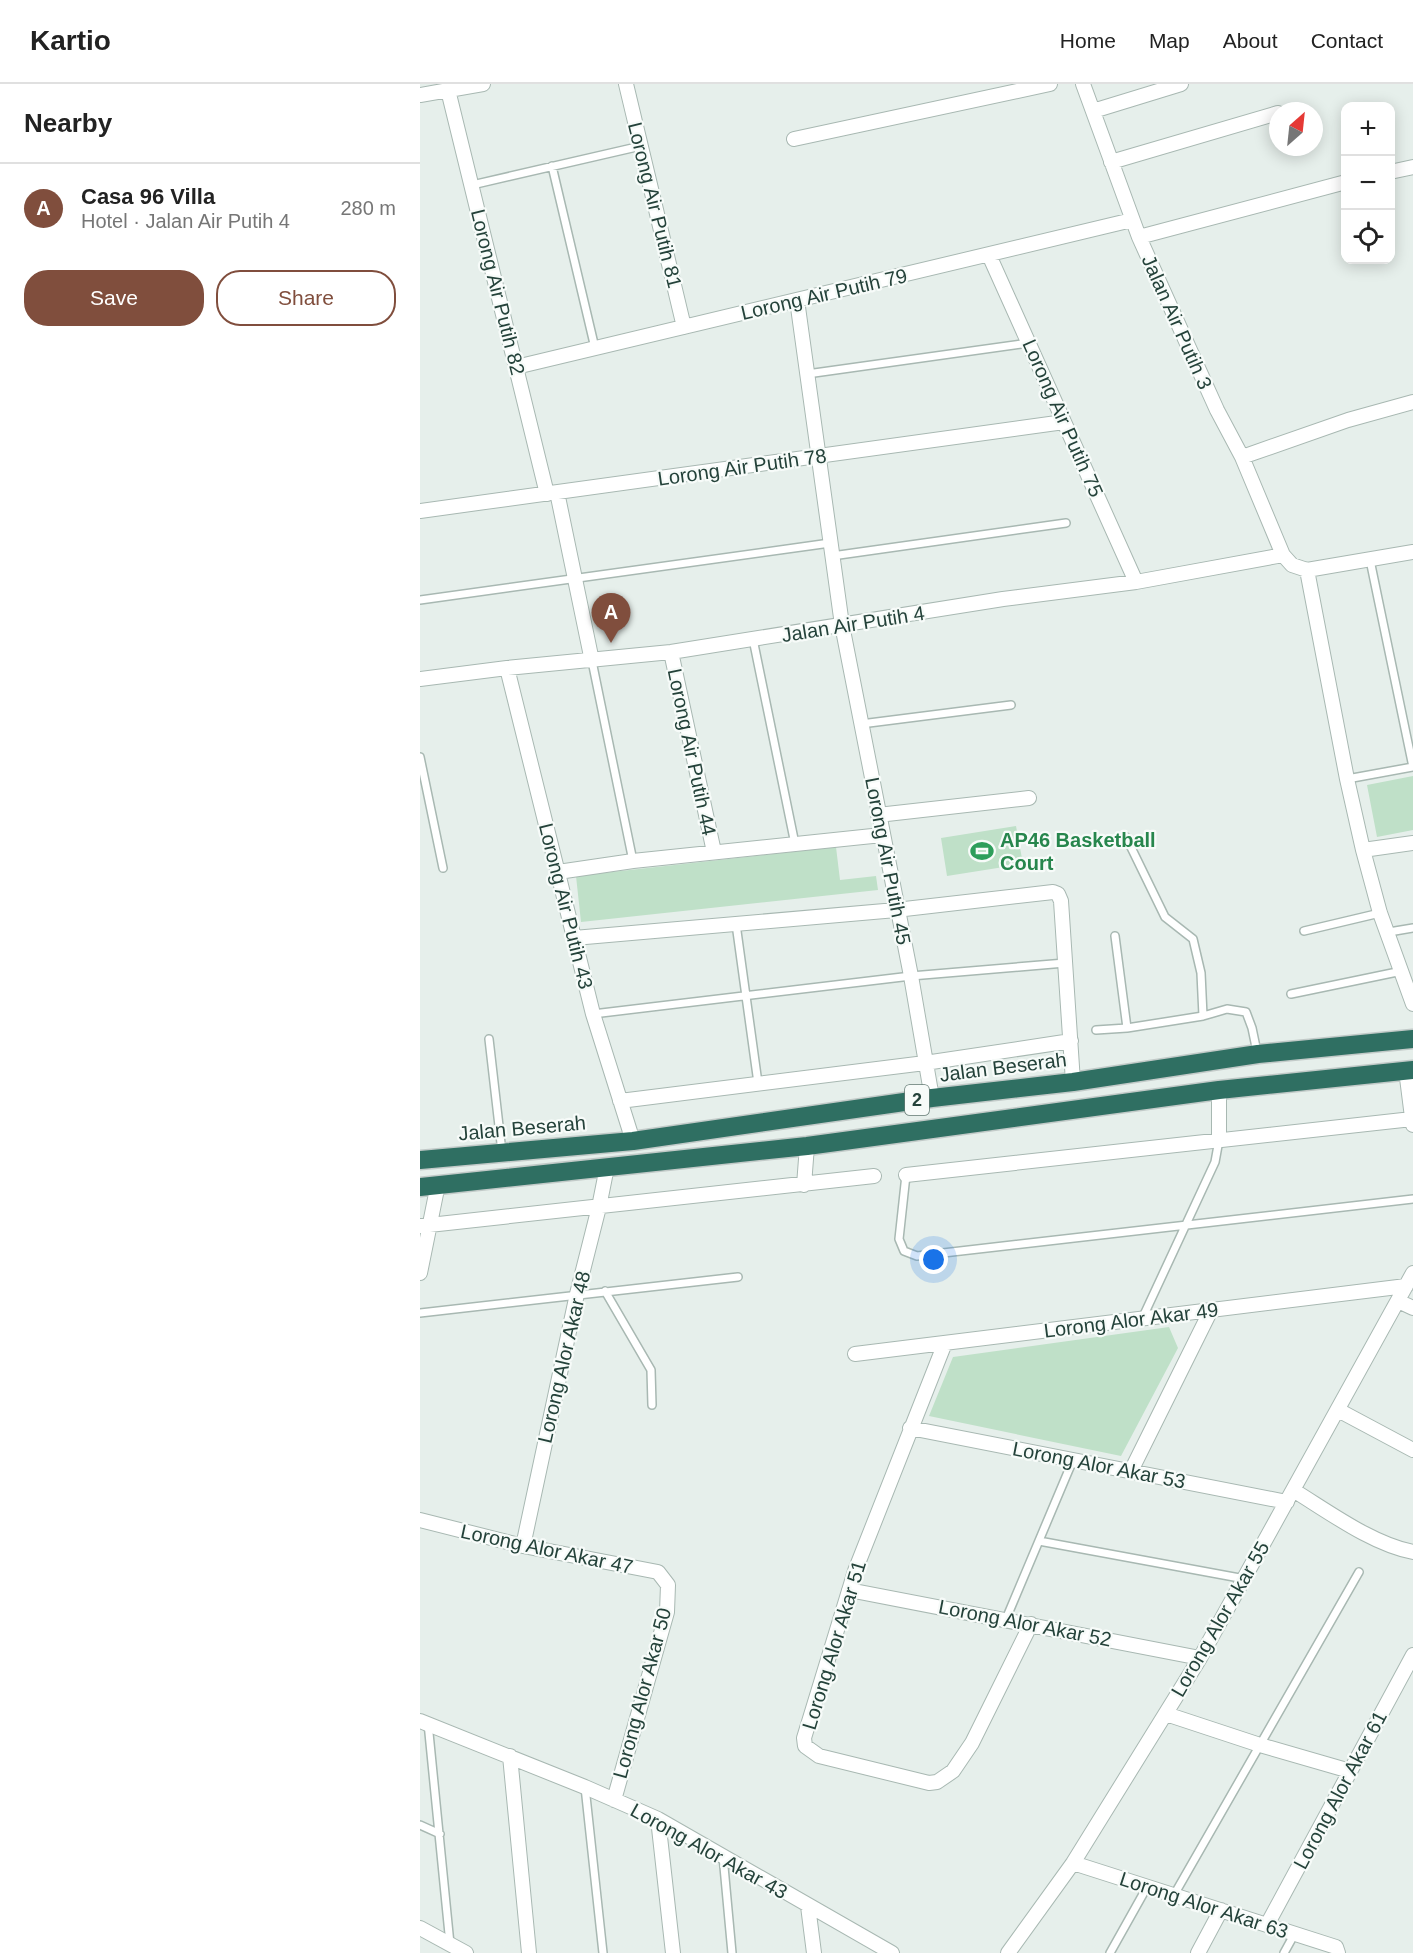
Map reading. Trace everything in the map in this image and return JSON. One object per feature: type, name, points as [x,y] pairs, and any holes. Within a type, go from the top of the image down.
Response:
[{"type":"highway","name":"Jalan Beserah","points":[[420,1160],[633,1141],[932,1098],[1073,1082],[1258,1054],[1413,1039]]},
{"type":"highway","name":"2","points":[[429,1186],[807,1146],[1219,1090],[1409,1070]]},
{"type":"street","points":[[420,96],[448,87],[480,84]]},
{"type":"street","name":"Lorong Air Putih 81","points":[[626,84],[684,327]]},
{"type":"street","points":[[794,139],[1050,84]]},
{"type":"street","name":"Jalan Air Putih 3","points":[[1083,84],[1138,237],[1217,410],[1242,457],[1283,555]]},
{"type":"street","points":[[1093,111],[1181,84]]},
{"type":"street","name":"Lorong Air Putih 82","points":[[448,87],[516,367],[574,577],[592,661]]},
{"type":"street","points":[[1111,162],[1269,116]]},
{"type":"street","points":[[1395,171],[1413,167]]},
{"type":"street","points":[[1138,237],[1341,183]]},
{"type":"street","name":"Lorong Air Putih 79","points":[[516,367],[1132,220]]},
{"type":"street","name":"Lorong Air Putih 75","points":[[989,255],[1136,582]]},
{"type":"street","name":"Lorong Air Putih 45","points":[[797,300],[842,625],[932,1098]]},
{"type":"street","points":[[1242,457],[1348,420],[1413,402]]},
{"type":"street","name":"Lorong Air Putih 78","points":[[420,511],[1064,422]]},
{"type":"street","points":[[1283,555],[1292,565],[1307,570],[1413,552]]},
{"type":"street","name":"Jalan Air Putih 4","points":[[420,679],[671,652],[1003,599],[1136,582],[1283,555]]},
{"type":"street","points":[[1307,570],[1363,850],[1380,913],[1389,932],[1413,1002]]},
{"type":"street","name":"Lorong Air Putih 44","points":[[671,652],[714,852]]},
{"type":"street","name":"Lorong Air Putih 43","points":[[507,668],[593,1014],[633,1141]]},
{"type":"street","points":[[878,815],[1029,798]]},
{"type":"street","points":[[558,872],[633,861],[882,835]]},
{"type":"street","points":[[1363,850],[1413,843]]},
{"type":"street","points":[[574,938],[896,910],[1053,892],[1058,894],[1061,901],[1073,1082]]},
{"type":"street","points":[[620,1101],[925,1064],[1071,1041]]},
{"type":"street","points":[[906,1175],[1219,1140],[1412,1122],[1409,1070]]},
{"type":"street","points":[[1219,1090],[1219,1140]]},
{"type":"street","points":[[804,1185],[807,1146]]},
{"type":"street","name":"Lorong Alor Akar 48","points":[[523,1546],[577,1294],[607,1167]]},
{"type":"street","points":[[425,1226],[874,1176]]},
{"type":"street","points":[[420,1273],[429,1186]]},
{"type":"street","name":"Lorong Alor Akar 55","points":[[1008,1953],[1073,1863],[1200,1658],[1413,1273]]},
{"type":"street","name":"Lorong Alor Akar 49","points":[[855,1354],[1406,1286]]},
{"type":"street","points":[[1398,1301],[1413,1308]]},
{"type":"street","points":[[1131,1471],[1211,1310]]},
{"type":"street","name":"Lorong Alor Akar 51","points":[[945,1343],[910,1428],[849,1590],[804,1738],[805,1746],[819,1756],[929,1783],[937,1782],[953,1771],[972,1743],[1031,1624]]},
{"type":"street","points":[[1338,1410],[1413,1450]]},
{"type":"street","name":"Lorong Alor Akar 53","points":[[910,1428],[1131,1471],[1290,1496],[1396,1549],[1413,1552]]},
{"type":"street","name":"Lorong Alor Akar 47","points":[[420,1520],[523,1546],[658,1572],[668,1585]]},
{"type":"street","name":"Lorong Alor Akar 50","points":[[614,1800],[667,1612],[668,1585]]},
{"type":"street","name":"Lorong Alor Akar 52","points":[[849,1590],[1200,1658]]},
{"type":"street","name":"Lorong Alor Akar 61","points":[[1267,1925],[1413,1655]]},
{"type":"street","points":[[1166,1714],[1350,1771]]},
{"type":"street","name":"Lorong Alor Akar 43","points":[[424,1722],[585,1787],[658,1820],[892,1953]]},
{"type":"street","points":[[510,1756],[529,1953]]},
{"type":"street","points":[[658,1820],[673,1953]]},
{"type":"street","name":"Lorong Alor Akar 63","points":[[1073,1863],[1267,1925],[1337,1950]]},
{"type":"street","points":[[808,1906],[814,1953]]},
{"type":"street","points":[[1198,1953],[1221,1910]]},
{"type":"street","points":[[420,1928],[466,1953]]},
{"type":"lane","points":[[472,185],[641,146]]},
{"type":"lane","points":[[552,166],[595,348]]},
{"type":"lane","points":[[807,374],[1029,343]]},
{"type":"lane","points":[[420,600],[574,577],[1066,523]]},
{"type":"lane","points":[[1347,779],[1413,767],[1370,560]]},
{"type":"lane","points":[[753,639],[795,844]]},
{"type":"lane","points":[[592,661],[633,861]]},
{"type":"lane","points":[[861,724],[1011,705]]},
{"type":"lane","points":[[420,757],[443,868]]},
{"type":"lane","points":[[1126,837],[1165,917],[1193,939],[1201,973],[1203,1016]]},
{"type":"lane","points":[[1304,931],[1380,913]]},
{"type":"lane","points":[[736,924],[758,1083]]},
{"type":"lane","points":[[1389,932],[1413,928]]},
{"type":"lane","points":[[1115,936],[1127,1028]]},
{"type":"lane","points":[[593,1014],[910,976],[1065,963]]},
{"type":"lane","points":[[1291,994],[1402,971]]},
{"type":"lane","points":[[1096,1030],[1127,1028],[1203,1016],[1227,1009],[1246,1012],[1258,1054]]},
{"type":"lane","points":[[489,1039],[502,1153]]},
{"type":"lane","points":[[1143,1318],[1215,1162],[1219,1140]]},
{"type":"lane","points":[[906,1175],[899,1239],[904,1251],[917,1256],[1413,1199]]},
{"type":"lane","points":[[420,1313],[738,1277]]},
{"type":"lane","points":[[605,1291],[651,1370],[652,1405]]},
{"type":"lane","points":[[1006,1619],[1073,1460]]},
{"type":"lane","points":[[1039,1541],[1245,1579]]},
{"type":"lane","points":[[1174,1895],[1359,1572]]},
{"type":"lane","points":[[424,1722],[440,1834],[450,1944]]},
{"type":"lane","points":[[585,1787],[603,1953]]},
{"type":"lane","points":[[420,1825],[440,1834]]},
{"type":"lane","points":[[723,1856],[732,1953]]},
{"type":"lane","points":[[1110,1953],[1147,1887]]},
{"type":"lane","points":[[1284,1953],[1294,1934]]},
{"type":"green space","points":[[1413,776],[1413,830],[1377,837],[1367,785]]},
{"type":"green space","name":"AP46 Basketball Court","points":[[1016,826],[1023,864],[947,876],[941,838]]},
{"type":"green space","points":[[836,847],[840,880],[876,876],[878,890],[581,922],[576,876]]},
{"type":"green space","points":[[1169,1327],[1178,1348],[1121,1456],[929,1416],[953,1357]]},
{"type":"place","name":"Casa 96 Villa","points":[[611,643]]},
{"type":"place","name":"AP46 Basketball Court","points":[[982,851]]}]
